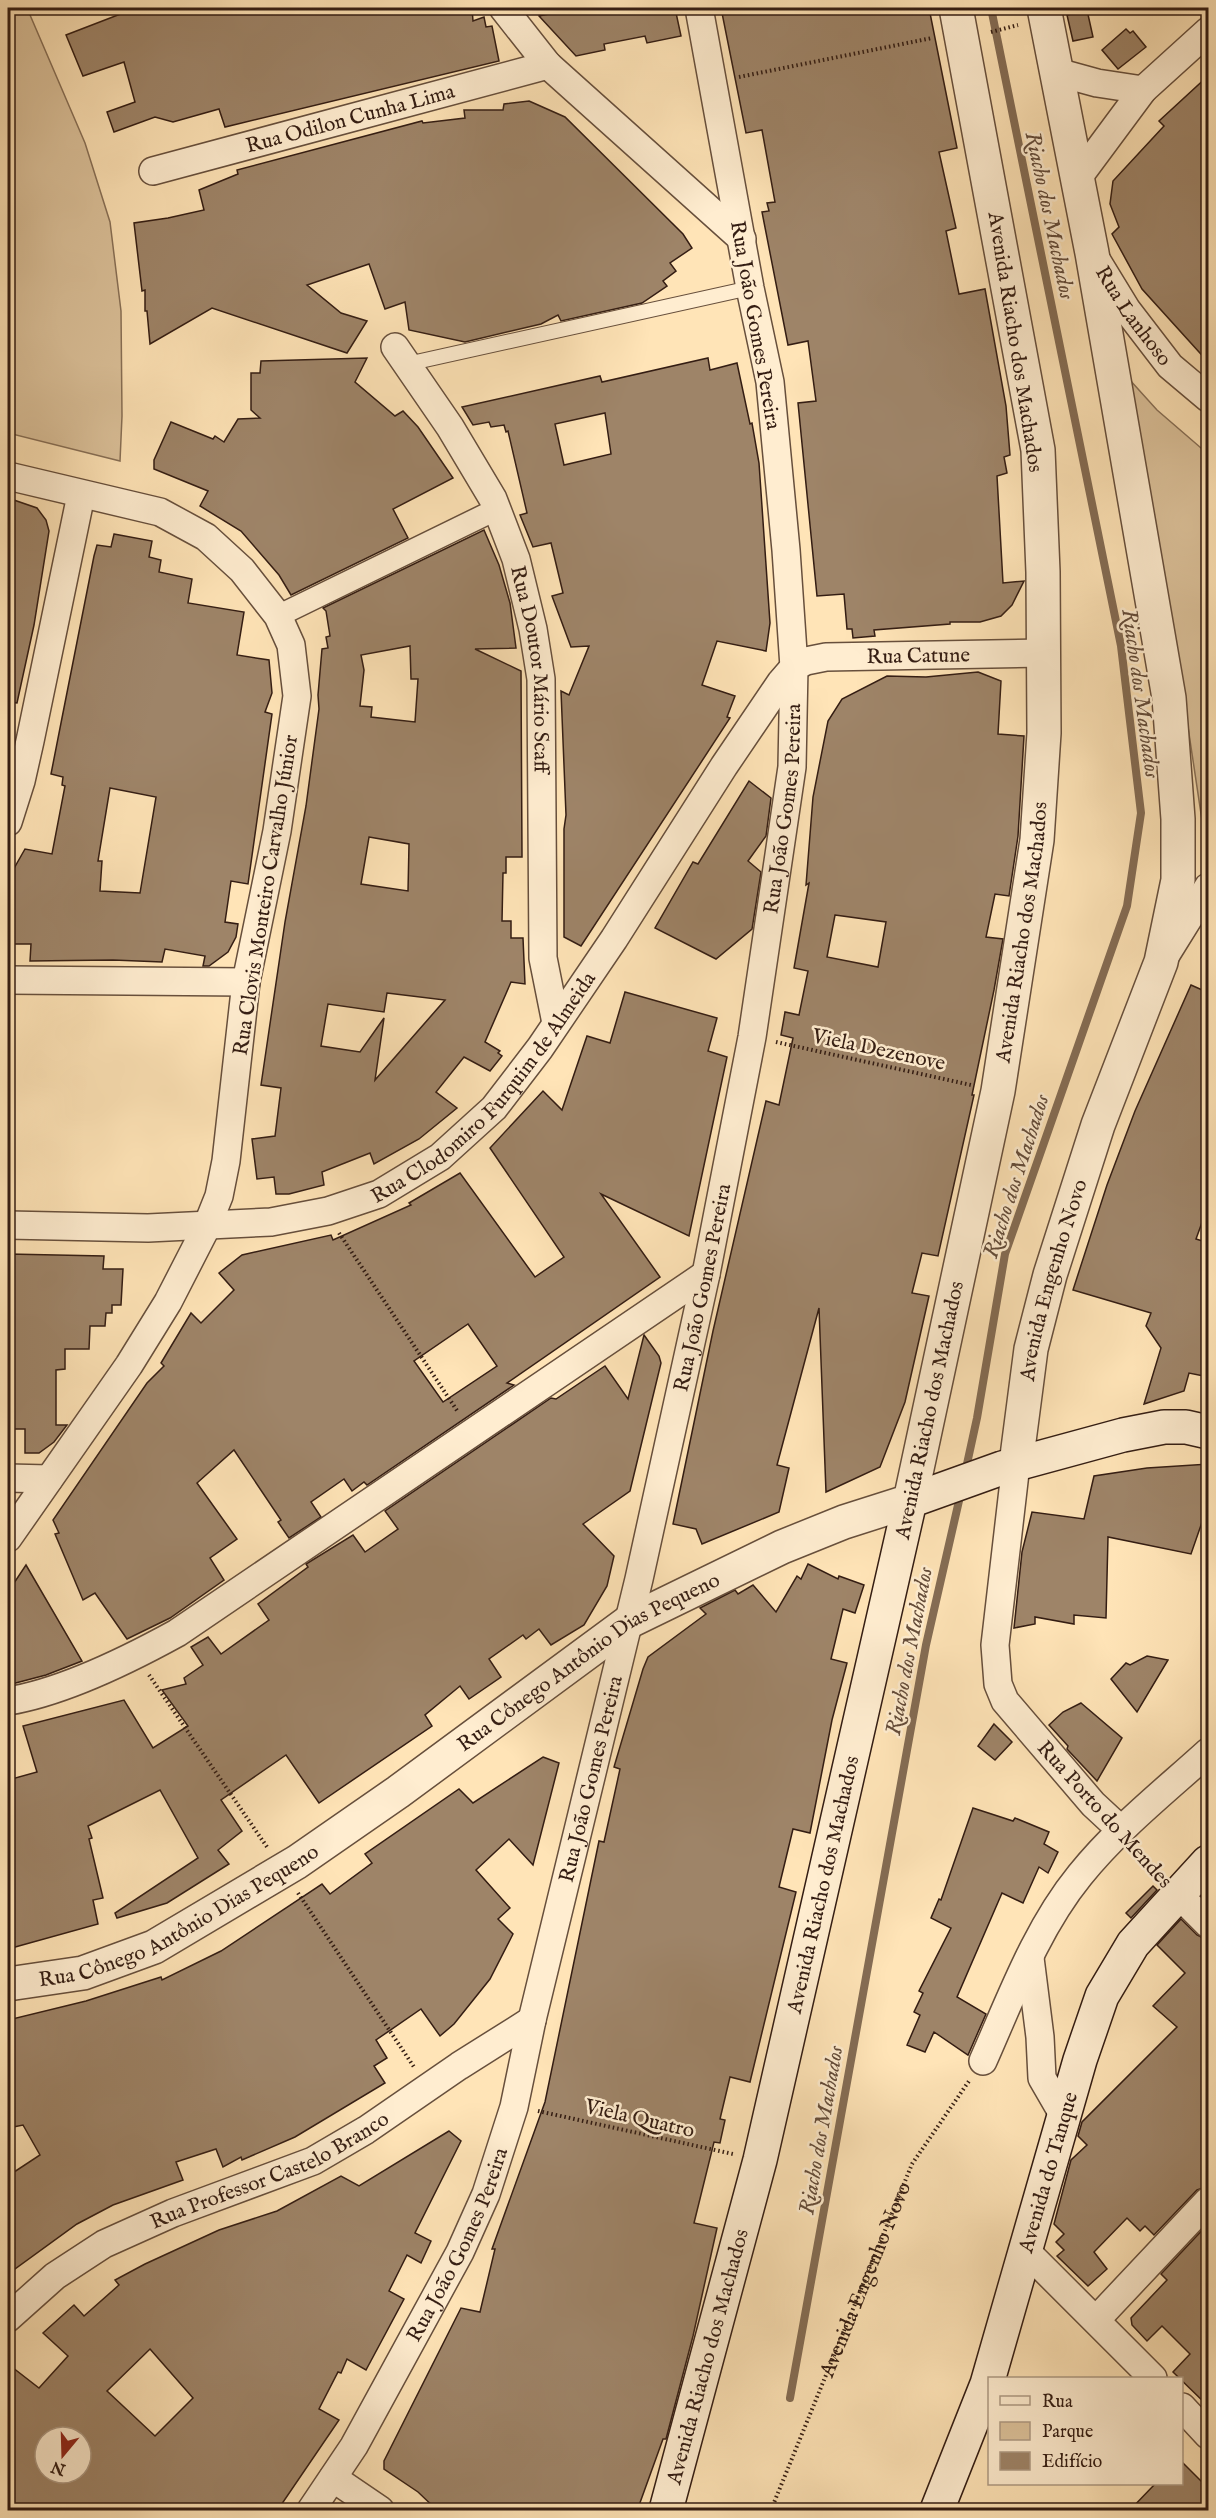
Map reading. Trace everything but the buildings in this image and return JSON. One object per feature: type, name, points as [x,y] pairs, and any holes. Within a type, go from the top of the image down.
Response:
[{"type":"street","points":[[503,8],[548,65],[742,239]]},
{"type":"street","name":"Rua João Gomes Pereira","points":[[312,2511],[354,2446],[460,2252],[486,2194],[514,2105],[532,2020],[630,1621],[706,1274],[752,1036],[792,767],[794,668],[787,560],[770,382],[750,288],[699,8]]},
{"type":"street","points":[[1036,15],[1058,72],[1092,253],[1169,698],[1178,819],[1178,880],[1161,962]]},
{"type":"street","name":"Avenida Riacho dos Machados","points":[[666,2511],[760,2160],[910,1501],[998,1091],[1037,840],[1044,733],[1038,450],[969,24]]},
{"type":"street","points":[[1077,178],[1143,90],[1209,31]]},
{"type":"street","name":"Rua Odilon Cunha Lima","points":[[153,171],[548,65]]},
{"type":"street","points":[[1058,72],[1097,83],[1143,90]]},
{"type":"street","name":"Rua Lanhoso","points":[[1092,253],[1127,310],[1170,366],[1209,398]]},
{"type":"street","name":"Rua Doutor Mário Scaff","points":[[401,356],[450,428],[493,499],[516,559],[533,629],[541,680],[543,958],[556,1023]]},
{"type":"street","name":"Rua Clovis Monteiro Carvalho Júnior","points":[[8,476],[159,512],[206,537],[242,570],[278,616],[291,645],[297,696],[277,831],[246,982],[226,1161],[219,1196],[207,1226],[168,1302],[135,1356],[8,1538]]},
{"type":"street","points":[[8,822],[21,781],[19,738],[81,495]]},
{"type":"street","points":[[278,616],[497,509]]},
{"type":"street","name":"Rua Catune","points":[[794,668],[806,661],[849,655],[1043,653]]},
{"type":"street","name":"Rua Clodomiro Furquim de Almeida","points":[[8,1225],[148,1228],[271,1222],[325,1212],[379,1194],[440,1157],[494,1108],[556,1023],[614,939],[730,757],[794,668]]},
{"type":"street","name":"Avenida Engenho Novo","points":[[1005,1701],[998,1684],[995,1645],[1009,1466],[1031,1349],[1050,1275],[1098,1125],[1161,962],[1209,887]]},
{"type":"street","points":[[8,980],[246,982]]},
{"type":"street","points":[[8,1701],[34,1697],[136,1656],[177,1633],[706,1274]]},
{"type":"street","name":"Rua Cônego Antônio Dias Pequeno","points":[[8,1984],[82,1973],[154,1947],[297,1862],[389,1798],[630,1621],[782,1547],[844,1522],[948,1489],[1009,1466],[1123,1435],[1164,1426],[1209,1431]]},
{"type":"street","points":[[8,1478],[49,1479]]},
{"type":"street","name":"Rua Porto do Mendes","points":[[1005,1701],[1093,1804],[1121,1830]]},
{"type":"street","points":[[982,2061],[1048,1923],[1079,1875],[1121,1830],[1209,1752]]},
{"type":"street","name":"Avenida do Tanque","points":[[989,2377],[1064,2116],[1102,1996],[1132,1944],[1209,1862]]},
{"type":"street","name":"Rua Porto do Mendes","points":[[1179,1894],[1209,1924]]},
{"type":"street","points":[[1030,1958],[1040,2037],[1042,2078],[1064,2116]]},
{"type":"street","name":"Rua Professor Castelo Branco","points":[[8,2318],[55,2276],[104,2244],[173,2213],[313,2161],[366,2130],[459,2066],[532,2020]]},
{"type":"street","points":[[1096,2320],[1209,2201]]},
{"type":"street","points":[[1026,2251],[1151,2377]]},
{"type":"street","name":"Avenida do Tanque","points":[[937,2511],[988,2381]]},
{"type":"street","points":[[1183,2408],[1209,2434]]},
{"type":"street","points":[[333,2478],[380,2511]]},
{"type":"lane","points":[[401,356],[750,288]]},
{"type":"path","points":[[714,82],[969,24],[1036,15]]},
{"type":"path","name":"Viela Dezenove","points":[[752,1036],[998,1091]]},
{"type":"path","points":[[325,1212],[472,1432]]},
{"type":"path","name":"Rua Porto do Mendes","points":[[1121,1830],[1179,1894]]},
{"type":"path","name":"Avenida Engenho Novo","points":[[771,2511],[912,2164],[982,2061]]},
{"type":"path","name":"Viela Quatro","points":[[514,2105],[760,2160]]},
{"type":"green space","points":[[8,8],[27,8],[85,143],[110,222],[121,311],[120,461],[8,433]]},
{"type":"green space","points":[[1129,379],[1157,410],[1208,454],[1208,817],[1203,827],[1185,707]]},
{"type":"waterway","name":"Riacho dos Machados","points":[[965,1473],[977,1418],[1005,1254],[1127,906],[1141,813],[1121,646],[991,8]]},
{"type":"waterway","name":"Riacho dos Machados","points":[[790,2398],[926,1645],[961,1492]]}]
